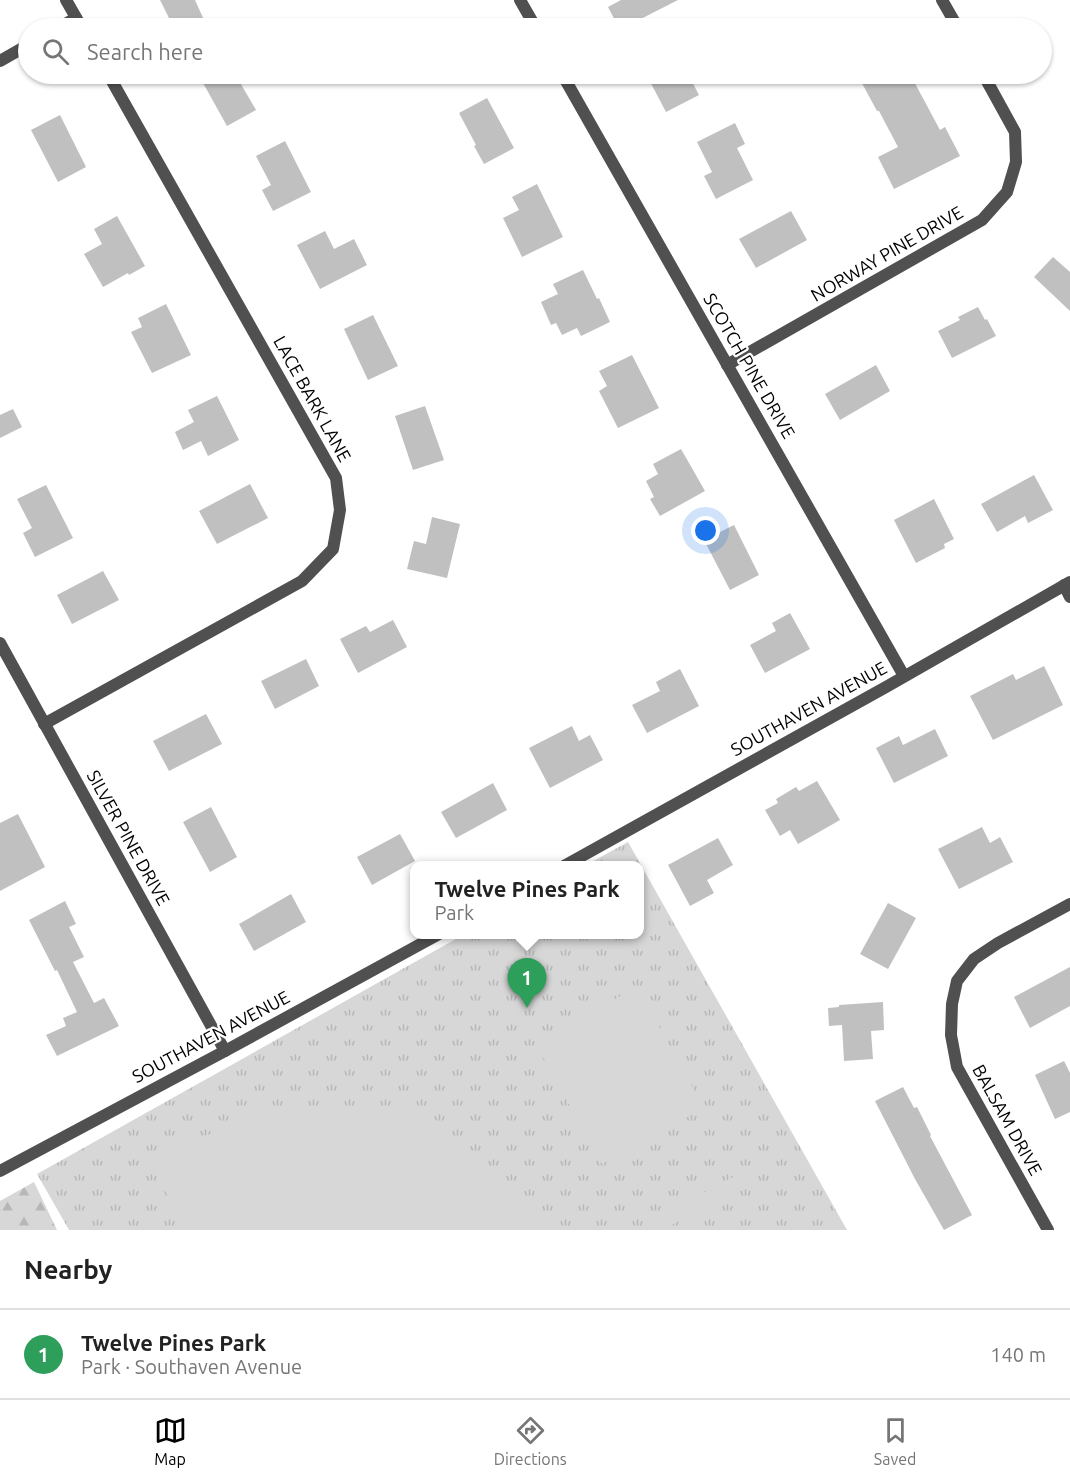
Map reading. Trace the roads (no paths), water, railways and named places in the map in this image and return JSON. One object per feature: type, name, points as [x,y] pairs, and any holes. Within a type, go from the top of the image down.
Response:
[{"type":"street","points":[[66,0],[76,18]]},
{"type":"street","points":[[520,0],[530,18]]},
{"type":"street","points":[[942,0],[952,18]]},
{"type":"street","points":[[0,61],[18,51]]},
{"type":"street","name":"LACE BARK LANE","points":[[44,724],[302,581],[333,549],[340,510],[336,478],[114,84]]},
{"type":"street","name":"SCOTCH PINE DRIVE","points":[[568,84],[904,676]]},
{"type":"street","name":"NORWAY PINE DRIVE","points":[[727,365],[982,220],[1007,192],[1016,162],[1015,132],[989,84]]},
{"type":"street","points":[[1067,583],[1070,597]]},
{"type":"street","name":"SOUTHAVEN AVENUE","points":[[573,861],[1067,583]]},
{"type":"street","name":"SILVER PINE DRIVE","points":[[0,643],[225,1051]]},
{"type":"street","name":"BALSAM DRIVE","points":[[1048,1230],[957,1067],[951,1035],[952,1004],[957,981],[974,959],[998,943],[1070,904]]},
{"type":"street","name":"SOUTHAVEN AVENUE","points":[[0,1171],[430,939]]},
{"type":"place","name":"Twelve Pines Park","points":[[527,1008]]}]
